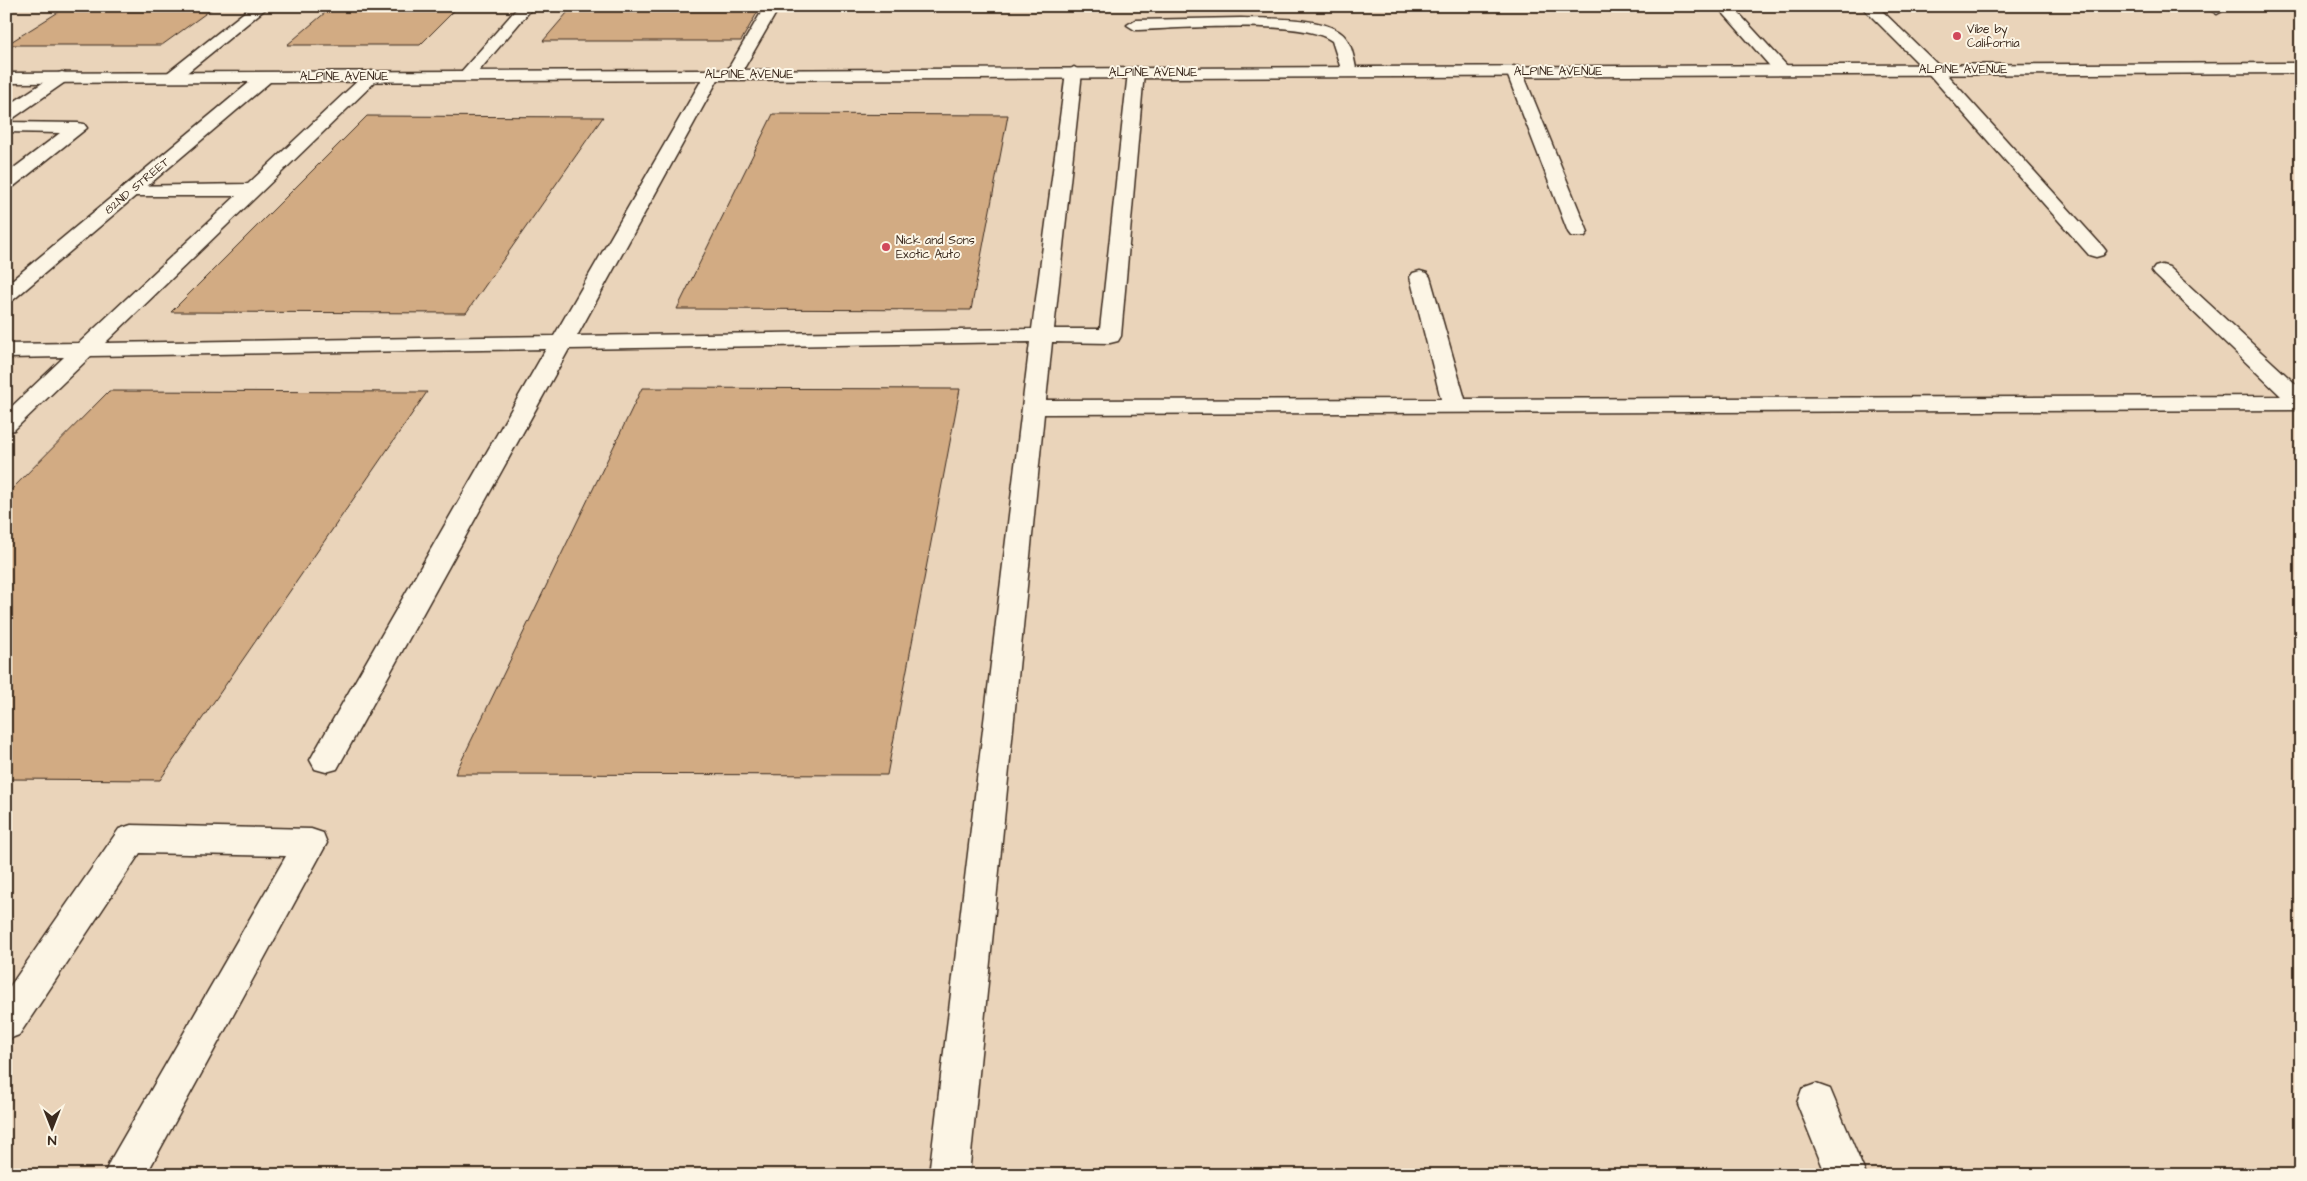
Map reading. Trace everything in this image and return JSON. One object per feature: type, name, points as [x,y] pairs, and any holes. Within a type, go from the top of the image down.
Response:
[{"type":"street","points":[[172,77],[262,6]]},
{"type":"street","points":[[466,76],[527,6]]},
{"type":"street","points":[[326,760],[561,343],[723,74],[773,6]]},
{"type":"street","points":[[1724,6],[1782,70]]},
{"type":"street","points":[[1868,6],[1933,69],[2096,251]]},
{"type":"street","points":[[1135,26],[1282,24],[1318,27],[1329,31],[1340,41],[1349,72]]},
{"type":"street","name":"ALPINE AVENUE","points":[[6,78],[2301,68]]},
{"type":"street","points":[[1514,71],[1578,232]]},
{"type":"street","points":[[949,1175],[1041,335],[1074,72]]},
{"type":"street","points":[[6,351],[1041,335],[1110,336],[1136,72]]},
{"type":"street","name":"82ND STREET","points":[[6,296],[267,76]]},
{"type":"street","points":[[6,425],[372,76]]},
{"type":"street","points":[[6,115],[62,77]]},
{"type":"street","points":[[6,127],[78,128],[6,183]]},
{"type":"street","points":[[132,190],[252,190]]},
{"type":"street","points":[[2162,271],[2301,402]]},
{"type":"street","points":[[1420,277],[1455,406]]},
{"type":"street","points":[[1033,407],[2301,402]]},
{"type":"street","points":[[6,1023],[131,839],[311,843],[124,1175]]},
{"type":"street","points":[[1816,1103],[1846,1175]]},
{"type":"shaded area","points":[[6,6],[2301,6],[2301,1175],[6,1175]]},
{"type":"building","points":[[68,6],[216,6],[162,45],[6,45]]},
{"type":"building","points":[[333,6],[459,6],[420,45],[287,45]]},
{"type":"building","points":[[573,6],[761,6],[741,41],[543,41]]},
{"type":"building","points":[[773,114],[1008,115],[971,310],[677,309]]},
{"type":"building","points":[[367,116],[603,117],[466,313],[171,312]]},
{"type":"building","points":[[642,388],[960,389],[887,775],[455,774]]},
{"type":"building","points":[[109,391],[427,392],[160,780],[6,779],[6,495]]},
{"type":"place","name":"Vibe by California","points":[[1957,36]]},
{"type":"place","name":"Nick and Sons Exotic Auto","points":[[886,247]]}]
